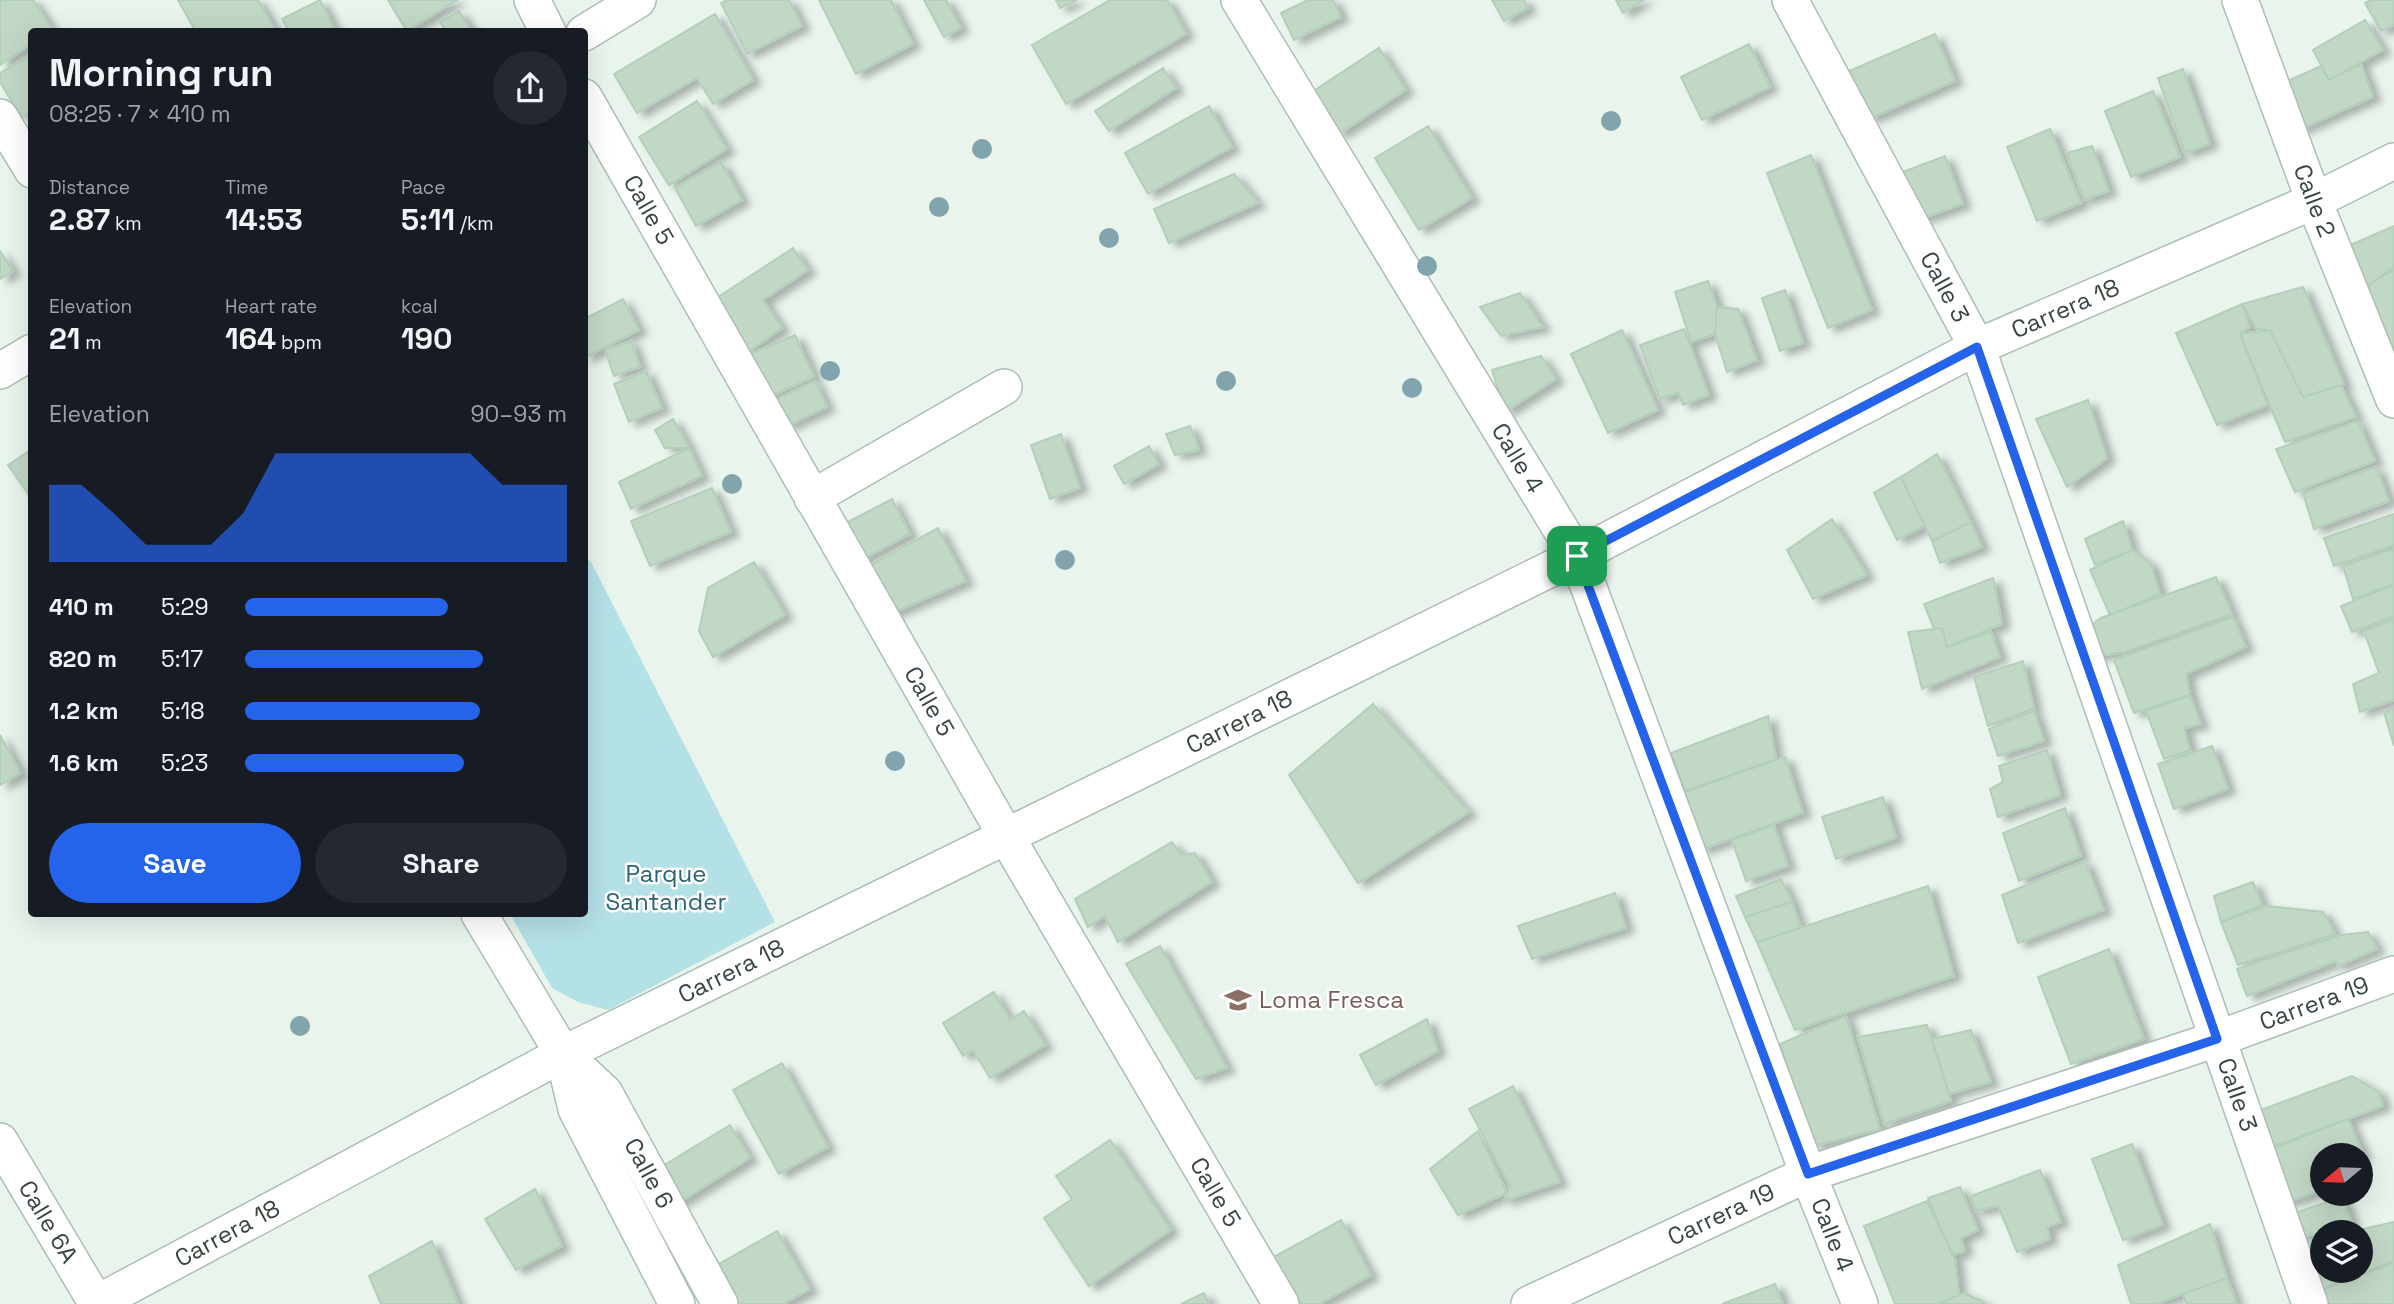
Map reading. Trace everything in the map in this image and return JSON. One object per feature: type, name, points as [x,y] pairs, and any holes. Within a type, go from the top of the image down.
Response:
[{"type":"street","points":[[532,0],[546,28]]},
{"type":"street","points":[[588,31],[638,0]]},
{"type":"street","name":"Calle 4","points":[[1239,0],[1577,556],[1808,1174],[1860,1304]]},
{"type":"street","name":"Calle 3","points":[[1790,0],[1977,347],[2310,1304]]},
{"type":"street","name":"Calle 2","points":[[2240,0],[2314,201],[2394,400]]},
{"type":"street","name":"Calle 5","points":[[588,104],[1006,836],[1281,1304]]},
{"type":"street","points":[[0,117],[28,163]]},
{"type":"street","name":"Carrera 18","points":[[96,1304],[563,1054],[1577,556],[1977,347],[2314,201],[2394,161]]},
{"type":"street","points":[[0,371],[28,354]]},
{"type":"street","points":[[812,498],[1004,387]]},
{"type":"street","name":"Calle 6","points":[[481,917],[563,1054],[606,1093],[720,1304]]},
{"type":"street","name":"Carrera 19","points":[[1529,1304],[1808,1174],[2217,1039],[2394,974]]},
{"type":"street","name":"Calle 6","points":[[563,1054],[576,1109],[677,1304]]},
{"type":"street","name":"Calle 6A","points":[[0,1141],[96,1304]]},
{"type":"green space","name":"Parque Santander","points":[[590,560],[775,922],[608,1010],[578,1002],[552,988],[512,917],[588,917]]},
{"type":"building","points":[[0,0],[33,0],[51,28],[28,28],[28,47],[0,65]]},
{"type":"building","points":[[178,0],[258,0],[274,28],[194,28]]},
{"type":"building","points":[[320,0],[334,28],[287,28],[282,19]]},
{"type":"building","points":[[388,0],[457,0],[412,28],[405,28]]},
{"type":"building","points":[[727,0],[789,0],[802,26],[747,54],[721,3]]},
{"type":"building","points":[[819,0],[891,0],[913,44],[856,74]]},
{"type":"building","points":[[924,0],[946,0],[961,28],[944,37]]},
{"type":"building","points":[[1056,0],[1077,0],[1060,8]]},
{"type":"building","points":[[1110,0],[1167,0],[1186,34],[1066,104],[1032,45]]},
{"type":"building","points":[[1308,0],[1333,0],[1341,17],[1294,40],[1281,13]]},
{"type":"building","points":[[1492,0],[1524,0],[1528,8],[1504,21]]},
{"type":"building","points":[[1616,0],[1644,0],[1623,13]]},
{"type":"building","points":[[2371,0],[2394,0],[2394,25],[2381,31],[2365,3]]},
{"type":"building","points":[[459,11],[470,28],[444,28],[440,22]]},
{"type":"building","points":[[715,14],[753,80],[713,104],[697,78],[637,113],[614,74]]},
{"type":"building","points":[[2365,20],[2383,50],[2329,80],[2313,50]]},
{"type":"building","points":[[1935,34],[1955,81],[1869,119],[1849,71]]},
{"type":"building","points":[[1749,44],[1770,87],[1702,120],[1681,77]]},
{"type":"building","points":[[1379,48],[1406,90],[1339,134],[1312,92]]},
{"type":"building","points":[[28,56],[28,114],[22,118],[0,82],[0,73]]},
{"type":"building","points":[[2361,64],[2373,97],[2299,130],[2279,85],[2321,66],[2329,80]]},
{"type":"building","points":[[1163,68],[1176,88],[1109,131],[1095,111]]},
{"type":"building","points":[[2183,69],[2210,144],[2185,153],[2158,78]]},
{"type":"building","points":[[2153,91],[2180,157],[2131,177],[2105,111]]},
{"type":"building","points":[[697,101],[727,149],[669,185],[639,137]]},
{"type":"building","points":[[1209,106],[1232,147],[1148,194],[1125,153]]},
{"type":"building","points":[[1428,126],[1472,198],[1419,230],[1375,158]]},
{"type":"building","points":[[2050,129],[2081,203],[2037,221],[2007,147]]},
{"type":"building","points":[[2092,146],[2109,191],[2084,200],[2067,153]]},
{"type":"building","points":[[1811,155],[1872,310],[1828,328],[1767,173]]},
{"type":"building","points":[[1945,156],[1963,204],[1918,220],[1900,173]]},
{"type":"building","points":[[721,162],[742,200],[696,226],[675,188]]},
{"type":"building","points":[[1234,174],[1258,203],[1169,243],[1154,209]]},
{"type":"building","points":[[2394,226],[2394,267],[2366,287],[2348,246]]},
{"type":"building","points":[[793,248],[808,270],[763,300],[782,328],[746,353],[712,301]]},
{"type":"building","points":[[0,251],[13,271],[0,279]]},
{"type":"building","points":[[2394,270],[2394,352],[2384,328],[2373,332],[2357,291]]},
{"type":"building","points":[[1708,281],[1717,307],[1715,334],[1691,342],[1675,292]]},
{"type":"building","points":[[2303,287],[2344,384],[2303,397],[2270,330],[2257,329],[2242,304]]},
{"type":"building","points":[[1785,290],[1803,343],[1780,351],[1762,298]]},
{"type":"building","points":[[1520,293],[1543,327],[1501,336],[1480,307]]},
{"type":"building","points":[[623,299],[639,330],[588,356],[588,317]]},
{"type":"building","points":[[2242,304],[2250,327],[2240,334],[2268,405],[2217,425],[2176,333]]},
{"type":"building","points":[[1717,307],[1738,309],[1757,360],[1727,372],[1715,334]]},
{"type":"building","points":[[1684,329],[1709,395],[1683,405],[1678,393],[1660,399],[1640,345]]},
{"type":"building","points":[[1622,330],[1658,410],[1608,433],[1571,354]]},
{"type":"building","points":[[2270,330],[2303,397],[2341,385],[2356,417],[2285,442],[2240,334]]},
{"type":"building","points":[[795,335],[814,377],[767,398],[748,355]]},
{"type":"building","points":[[631,341],[640,367],[614,376],[605,350]]},
{"type":"building","points":[[1541,356],[1556,379],[1505,412],[1492,370]]},
{"type":"building","points":[[646,371],[662,408],[629,422],[614,384]]},
{"type":"building","points":[[815,381],[827,407],[787,426],[775,400]]},
{"type":"building","points":[[2088,400],[2107,458],[2067,487],[2036,419]]},
{"type":"building","points":[[673,419],[689,448],[665,448],[655,430]]},
{"type":"building","points":[[2358,421],[2375,461],[2295,492],[2276,449]]},
{"type":"building","points":[[1190,426],[1199,450],[1175,455],[1166,434]]},
{"type":"building","points":[[1061,434],[1080,488],[1050,499],[1031,445]]},
{"type":"building","points":[[1149,446],[1159,464],[1124,484],[1114,466]]},
{"type":"building","points":[[689,448],[702,476],[631,509],[619,482]]},
{"type":"building","points":[[28,452],[28,493],[8,465]]},
{"type":"building","points":[[1937,454],[1971,522],[1932,541],[1901,477]]},
{"type":"building","points":[[2376,467],[2389,501],[2314,529],[2303,493]]},
{"type":"building","points":[[1901,477],[1925,526],[1897,540],[1874,493]]},
{"type":"building","points":[[712,488],[731,532],[650,566],[631,521]]},
{"type":"building","points":[[892,499],[910,534],[858,562],[840,526]]},
{"type":"building","points":[[2394,514],[2394,545],[2334,566],[2324,538]]},
{"type":"building","points":[[1832,519],[1867,575],[1813,599],[1787,550]]},
{"type":"building","points":[[2123,521],[2132,550],[2095,565],[2085,539]]},
{"type":"building","points":[[1971,522],[1982,547],[1940,563],[1932,541]]},
{"type":"building","points":[[938,528],[966,581],[886,616],[865,568]]},
{"type":"building","points":[[2394,549],[2394,584],[2353,599],[2343,566]]},
{"type":"building","points":[[2132,550],[2151,564],[2160,594],[2110,615],[2090,570]]},
{"type":"building","points":[[754,562],[785,615],[713,657],[699,631],[708,588]]},
{"type":"building","points":[[2216,577],[2232,614],[2125,652],[2090,657],[2082,632],[2101,618]]},
{"type":"building","points":[[1993,578],[2002,624],[1947,647],[1942,628],[1934,629],[1924,604]]},
{"type":"building","points":[[2394,585],[2394,616],[2352,632],[2341,606]]},
{"type":"building","points":[[2233,617],[2246,647],[2186,674],[2190,695],[2134,713],[2114,660]]},
{"type":"building","points":[[2394,619],[2394,700],[2360,712],[2353,684],[2379,673],[2364,631]]},
{"type":"building","points":[[1942,628],[1947,647],[1991,632],[2000,657],[1922,689],[1908,632]]},
{"type":"building","points":[[2023,661],[2034,708],[1988,726],[1974,677]]},
{"type":"building","points":[[2190,695],[2201,724],[2184,728],[2190,750],[2164,759],[2146,711]]},
{"type":"building","points":[[1373,704],[1469,812],[1358,883],[1289,775]]},
{"type":"building","points":[[2394,708],[2394,746],[2384,712]]},
{"type":"building","points":[[2034,711],[2044,741],[1998,756],[1989,729]]},
{"type":"building","points":[[1768,716],[1776,759],[1685,791],[1671,753]]},
{"type":"building","points":[[0,735],[21,773],[0,785]]},
{"type":"building","points":[[2212,746],[2228,789],[2174,809],[2158,764]]},
{"type":"building","points":[[2047,750],[2060,795],[1998,817],[1990,789],[2003,782],[1999,766]]},
{"type":"building","points":[[1785,757],[1803,813],[1700,850],[1681,793]]},
{"type":"building","points":[[1883,797],[1896,838],[1836,859],[1822,817]]},
{"type":"building","points":[[2065,808],[2081,856],[2019,881],[2003,833]]},
{"type":"building","points":[[1774,825],[1788,866],[1746,881],[1732,840]]},
{"type":"building","points":[[1172,842],[1181,855],[1195,853],[1212,882],[1118,942],[1105,916],[1088,927],[1075,899]]},
{"type":"building","points":[[2085,861],[2104,910],[2018,943],[2002,895]]},
{"type":"building","points":[[1781,879],[1792,902],[1745,917],[1736,896]]},
{"type":"building","points":[[2253,882],[2262,905],[2221,922],[2214,896]]},
{"type":"building","points":[[1928,886],[1954,976],[1795,1030],[1757,942]]},
{"type":"building","points":[[1615,893],[1626,928],[1532,959],[1518,926]]},
{"type":"building","points":[[1792,902],[1801,928],[1757,942],[1745,917]]},
{"type":"building","points":[[2267,906],[2323,912],[2335,934],[2238,965],[2221,922]]},
{"type":"building","points":[[2368,932],[2377,949],[2338,966],[2336,961],[2247,996],[2237,969],[2341,935]]},
{"type":"building","points":[[1160,946],[1227,1068],[1196,1079],[1126,964]]},
{"type":"building","points":[[2109,949],[2144,1039],[2071,1064],[2038,977]]},
{"type":"building","points":[[994,992],[1010,1020],[1024,1011],[1045,1045],[990,1078],[973,1050],[963,1056],[943,1023]]},
{"type":"building","points":[[1846,1016],[1880,1129],[1813,1146],[1780,1044]]},
{"type":"building","points":[[1427,1019],[1438,1051],[1376,1085],[1360,1055]]},
{"type":"building","points":[[1927,1025],[1951,1101],[1884,1124],[1858,1037]]},
{"type":"building","points":[[1971,1030],[1991,1082],[1949,1094],[1932,1039]]},
{"type":"building","points":[[782,1063],[828,1147],[779,1174],[733,1090]]},
{"type":"building","points":[[2352,1076],[2379,1092],[2383,1106],[2269,1148],[2258,1111]]},
{"type":"building","points":[[1513,1086],[1560,1182],[1504,1201],[1510,1186],[1469,1109]]},
{"type":"building","points":[[2348,1119],[2358,1143],[2310,1143],[2310,1194],[2282,1204],[2265,1152]]},
{"type":"building","points":[[730,1125],[750,1158],[672,1207],[651,1173]]},
{"type":"building","points":[[1478,1131],[1507,1193],[1458,1215],[1430,1169]]},
{"type":"building","points":[[1110,1140],[1171,1230],[1089,1286],[1044,1218],[1072,1199],[1056,1176]]},
{"type":"building","points":[[2132,1144],[2163,1225],[2123,1240],[2092,1159]]},
{"type":"building","points":[[2040,1170],[2061,1222],[2047,1227],[2050,1239],[2017,1252],[1998,1206],[1976,1211],[1971,1196]]},
{"type":"building","points":[[1960,1187],[1978,1230],[1961,1238],[1965,1251],[1952,1255],[1928,1198]]},
{"type":"building","points":[[535,1189],[562,1246],[516,1270],[485,1219]]},
{"type":"building","points":[[1927,1201],[1955,1259],[1959,1295],[1937,1304],[1895,1304],[1864,1226]]},
{"type":"building","points":[[2316,1206],[2345,1206],[2351,1220],[2310,1220],[2310,1235],[2297,1239],[2289,1215]]},
{"type":"building","points":[[1341,1220],[1371,1275],[1319,1304],[1301,1304],[1274,1257]]},
{"type":"building","points":[[2394,1222],[2394,1261],[2373,1269],[2373,1227]]},
{"type":"building","points":[[2210,1224],[2227,1278],[2156,1304],[2131,1304],[2118,1265]]},
{"type":"building","points":[[777,1231],[810,1289],[783,1304],[723,1304],[716,1290],[729,1282],[719,1264]]},
{"type":"building","points":[[432,1241],[458,1304],[381,1304],[369,1276]]},
{"type":"building","points":[[2310,1241],[2310,1262],[2303,1242]]},
{"type":"building","points":[[2394,1263],[2394,1304],[2325,1304],[2320,1290],[2339,1283],[2373,1283],[2373,1271]]},
{"type":"building","points":[[2227,1278],[2237,1304],[2186,1304],[2183,1294]]},
{"type":"building","points":[[2318,1283],[2338,1283],[2320,1290]]},
{"type":"building","points":[[1775,1284],[1783,1304],[1722,1304]]},
{"type":"building","points":[[1204,1293],[1209,1304],[1181,1304]]},
{"type":"building","points":[[1964,1293],[1985,1304],[1937,1304]]},
{"type":"place","name":"Loma Fresca","points":[[1238,1000]]},
{"type":"route","points":[[1977,347],[2217,1039],[1808,1174],[1577,556],[1977,347]]}]
